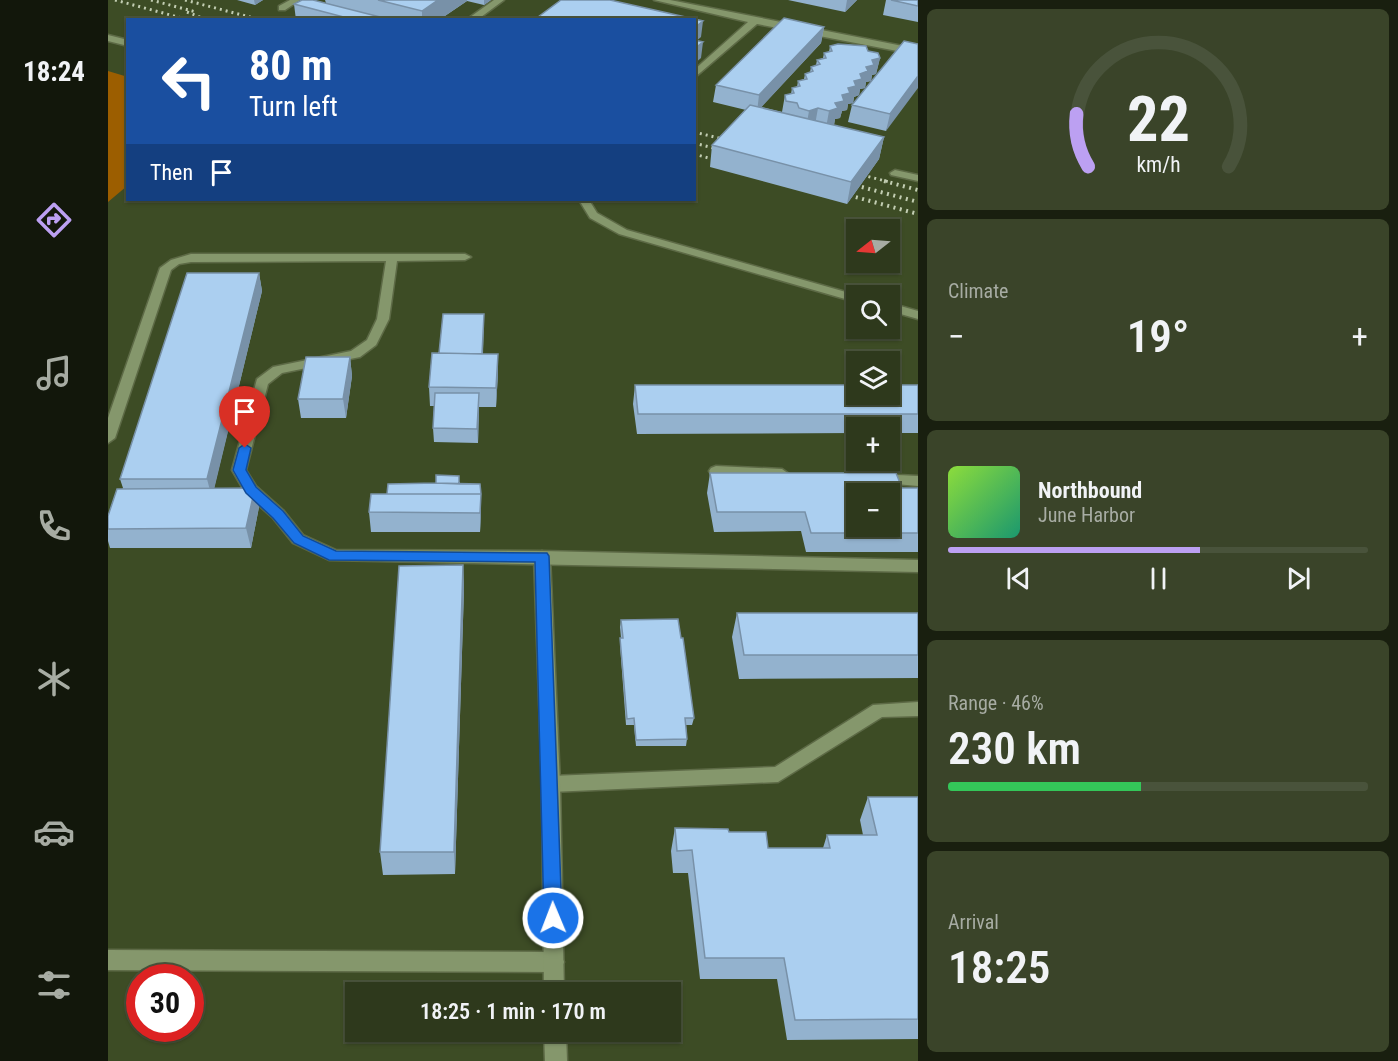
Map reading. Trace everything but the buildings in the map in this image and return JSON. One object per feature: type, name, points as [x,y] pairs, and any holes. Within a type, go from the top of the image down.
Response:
[{"type":"street","points":[[282,8],[296,0]]},
{"type":"street","points":[[473,18],[500,0]]},
{"type":"street","points":[[658,0],[918,52]]},
{"type":"street","points":[[696,73],[755,21]]},
{"type":"street","points":[[108,38],[126,42]]},
{"type":"street","points":[[895,173],[918,178]]},
{"type":"street","points":[[584,201],[585,206],[600,221],[623,232],[846,295]]},
{"type":"street","points":[[392,257],[383,319],[372,342],[355,354],[278,370],[262,382],[239,470],[251,490],[278,514],[298,539],[334,556],[542,556],[918,566]]},
{"type":"street","points":[[108,438],[166,268],[175,262],[191,258],[465,257]]},
{"type":"street","points":[[900,310],[918,315]]},
{"type":"street","points":[[716,471],[799,475]]},
{"type":"street","points":[[859,478],[918,481]]},
{"type":"street","points":[[542,556],[554,982]]},
{"type":"street","points":[[550,784],[778,774],[879,710],[918,709]]},
{"type":"street","points":[[108,960],[554,962]]},
{"type":"street","points":[[555,1042],[556,1061]]},
{"type":"shaded area","points":[[108,71],[126,76],[126,187],[108,202]]},
{"type":"railway","points":[[115,0],[182,18]]},
{"type":"railway","points":[[151,0],[196,12]]},
{"type":"railway","points":[[185,0],[253,18]]},
{"type":"railway","points":[[187,12],[202,18]]},
{"type":"railway","points":[[696,132],[735,142]]},
{"type":"railway","points":[[696,144],[729,152]]},
{"type":"railway","points":[[696,155],[727,163]]},
{"type":"railway","points":[[851,172],[889,182]]},
{"type":"railway","points":[[884,181],[918,190]]},
{"type":"railway","points":[[843,182],[918,202]]},
{"type":"railway","points":[[837,192],[918,214]]},
{"type":"route","points":[[245,448],[239,470],[251,490],[278,514],[298,539],[334,556],[542,556],[553,918]]}]
